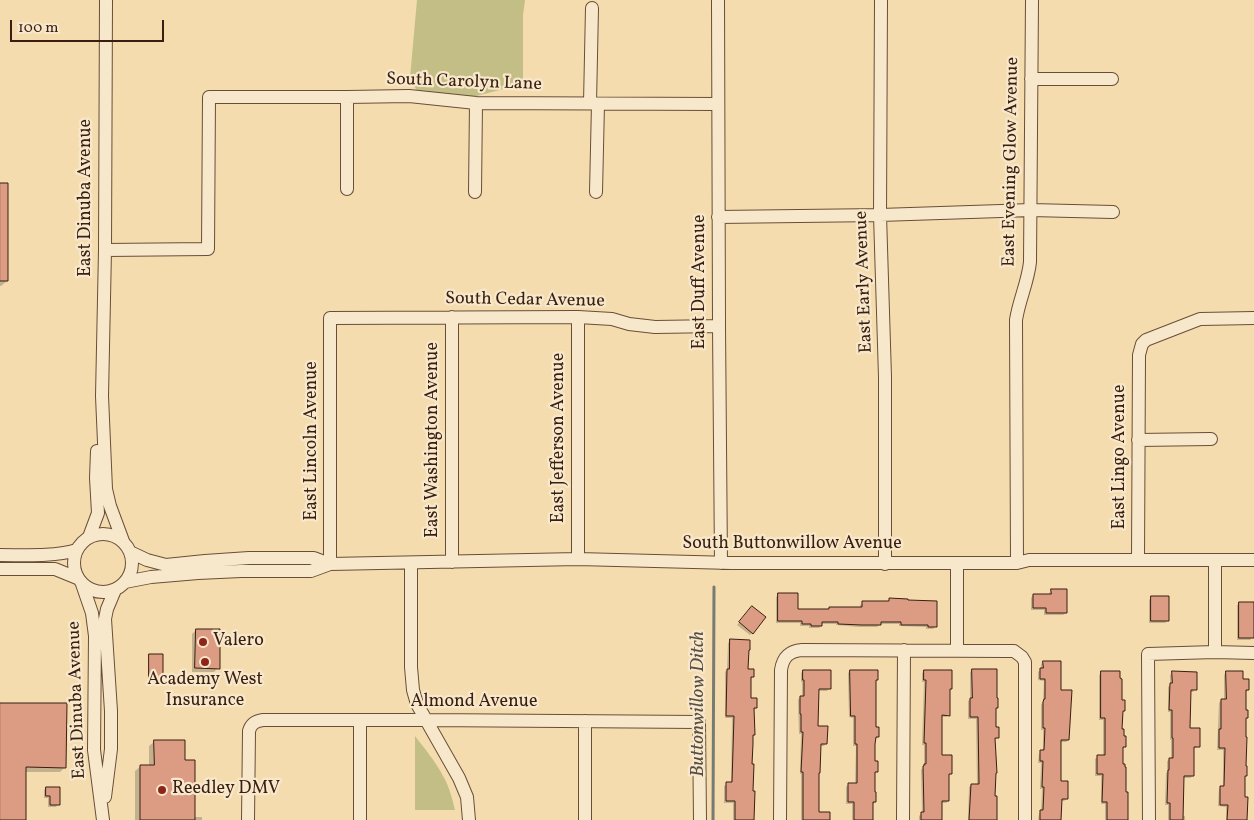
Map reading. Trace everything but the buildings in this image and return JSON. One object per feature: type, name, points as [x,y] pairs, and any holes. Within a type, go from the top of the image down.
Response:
[{"type":"street","name":"East Dinuba Avenue","points":[[106,0],[105,250],[102,396],[106,489],[123,541]]},
{"type":"street","name":"East Duff Avenue","points":[[718,0],[721,563]]},
{"type":"street","name":"East Early Avenue","points":[[881,0],[880,215],[885,377],[885,564]]},
{"type":"street","name":"East Evening Glow Avenue","points":[[1017,563],[1016,320],[1029,271],[1032,0]]},
{"type":"street","points":[[592,8],[596,192]]},
{"type":"street","points":[[1032,79],[1112,79]]},
{"type":"street","name":"South Carolyn Lane","points":[[105,250],[208,249],[209,97],[409,96],[476,102],[718,104]]},
{"type":"street","points":[[347,97],[347,190]]},
{"type":"street","points":[[475,192],[476,102]]},
{"type":"street","points":[[718,216],[880,215],[1031,210],[1113,212]]},
{"type":"street","name":"East Washington Avenue","points":[[452,317],[452,562]]},
{"type":"street","name":"South Cedar Avenue","points":[[330,318],[578,317],[612,319],[629,324],[655,327],[719,326]]},
{"type":"street","name":"East Jefferson Avenue","points":[[578,317],[578,559]]},
{"type":"street","name":"East Lincoln Avenue","points":[[330,318],[330,564]]},
{"type":"street","name":"East Lingo Avenue","points":[[1138,559],[1138,355],[1142,344],[1146,340],[1200,319],[1254,318]]},
{"type":"street","name":"East Dinuba Avenue","points":[[89,537],[98,513],[96,478],[102,396]]},
{"type":"street","points":[[1138,440],[1211,439]]},
{"type":"street","points":[[0,570],[55,569],[80,581],[92,591],[105,593],[120,586],[129,577],[132,566],[130,552],[123,541],[106,534],[94,535],[83,542],[75,553],[73,560],[74,568],[80,581]]},
{"type":"street","points":[[0,555],[50,555],[77,550]]},
{"type":"street","name":"South Buttonwillow Avenue","points":[[130,552],[147,560],[166,565],[205,560],[276,558],[314,558],[330,564]]},
{"type":"street","name":"South Buttonwillow Avenue","points":[[120,586],[151,577],[241,571],[311,571],[330,564],[578,559],[721,563],[885,564],[1017,563],[1029,560],[1254,560]]},
{"type":"street","points":[[1215,560],[1215,652]]},
{"type":"street","points":[[411,563],[411,667],[413,690],[417,704],[459,778],[467,797],[469,820]]},
{"type":"street","points":[[957,564],[957,650]]},
{"type":"street","name":"East Dinuba Avenue","points":[[80,581],[92,613],[95,636],[94,750],[103,817]]},
{"type":"street","name":"East Dinuba Avenue","points":[[103,817],[111,749],[111,703],[105,619],[107,609],[120,586]]},
{"type":"street","points":[[780,820],[781,670],[789,653],[794,650],[957,650],[1014,652],[1022,657],[1025,662],[1025,820]]},
{"type":"street","points":[[903,820],[904,650]]},
{"type":"street","points":[[1150,820],[1148,654],[1254,653]]},
{"type":"street","name":"Almond Avenue","points":[[248,820],[249,731],[250,726],[262,720],[699,722],[700,820]]},
{"type":"street","points":[[360,721],[360,820]]},
{"type":"street","points":[[585,721],[585,820]]},
{"type":"shaded area","points":[[417,0],[525,0],[523,15],[523,84],[453,102],[419,95],[410,78]]},
{"type":"shaded area","points":[[415,736],[434,761],[445,780],[455,810],[415,810]]},
{"type":"waterway","name":"Buttonwillow Ditch","points":[[713,820],[714,587]]},
{"type":"place","name":"Valero","points":[[203,642]]},
{"type":"place","name":"Academy West Insurance","points":[[205,662]]},
{"type":"place","name":"Reedley DMV","points":[[162,790]]}]
